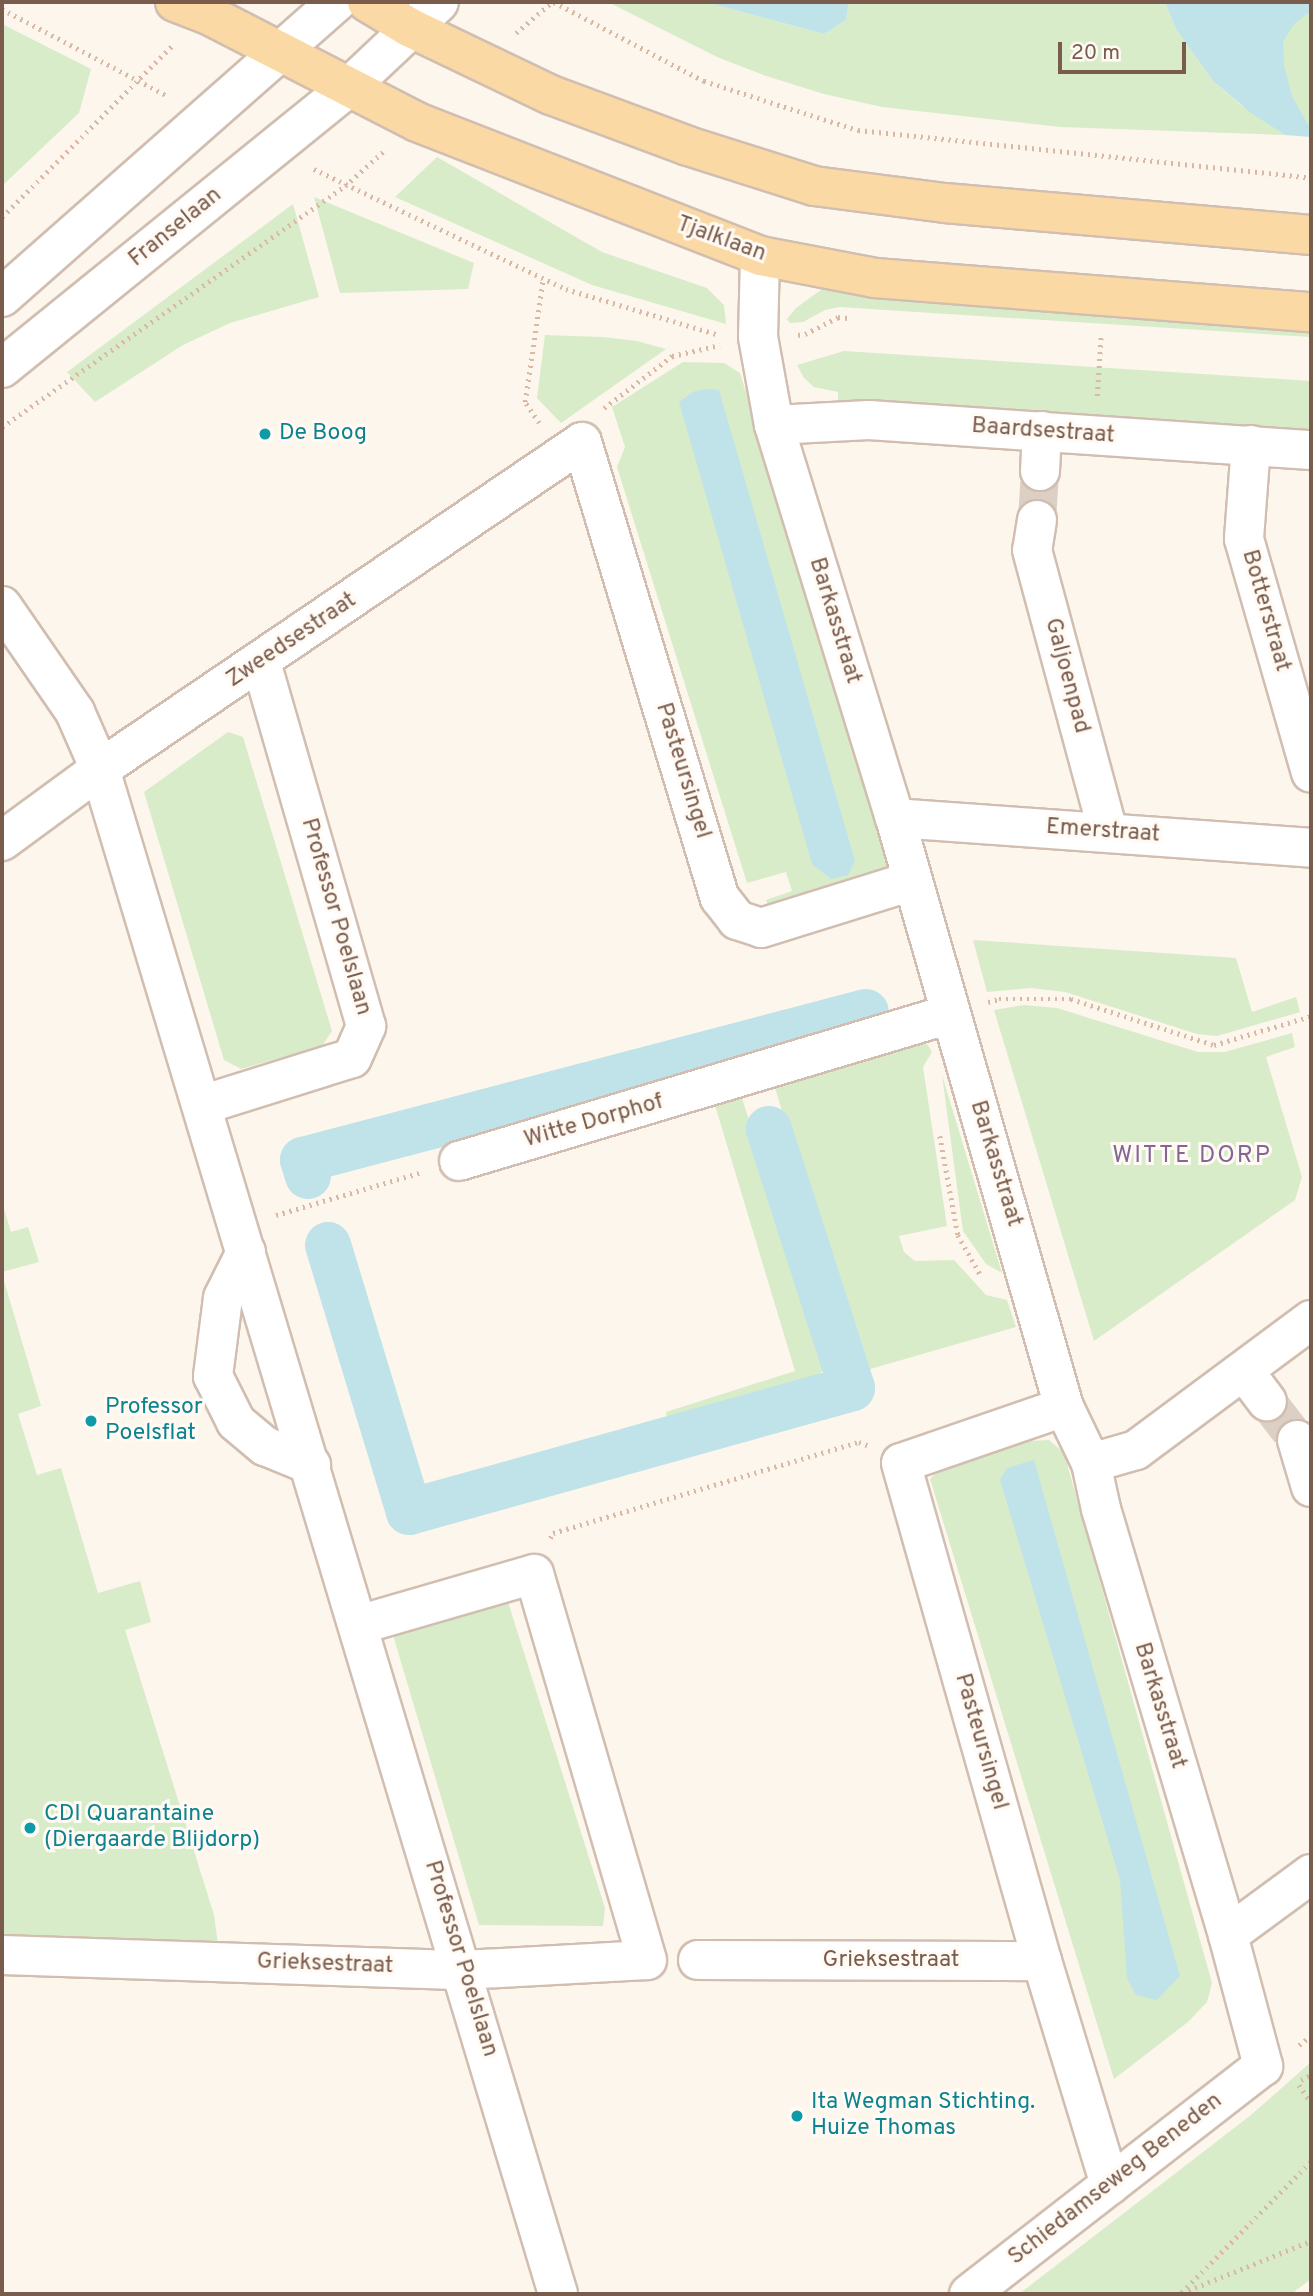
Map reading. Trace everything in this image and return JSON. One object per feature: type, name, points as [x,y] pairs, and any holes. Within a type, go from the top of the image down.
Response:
[{"type":"main road","name":"Tjalklaan","points":[[175,2],[439,131],[760,256],[875,278],[1311,312]]},
{"type":"main road","points":[[367,2],[409,27],[551,95],[688,146],[814,186],[945,203],[1311,234]]},
{"type":"street","points":[[2,297],[337,2]]},
{"type":"street","name":"Franselaan","points":[[2,368],[350,86],[409,27],[439,2]]},
{"type":"street","name":"Barkasstraat","points":[[760,256],[758,337],[774,425],[895,818],[1064,1407],[1091,1463],[1105,1522],[1228,1935],[1262,2066]]},
{"type":"street","name":"Baardsestraat","points":[[774,425],[869,420],[1311,450]]},
{"type":"street","points":[[1040,471],[1042,431]]},
{"type":"street","name":"Botterstraat","points":[[1251,445],[1244,539],[1311,773]]},
{"type":"street","name":"Zweedsestraat","points":[[2,841],[100,769],[261,663],[571,449]]},
{"type":"street","name":"Pasteursingel","points":[[571,449],[720,898],[737,920],[761,928],[912,881]]},
{"type":"street","name":"Galjoenpad","points":[[1037,520],[1032,550],[1108,832]]},
{"type":"street","name":"Professor Poelslaan","points":[[2,606],[75,712],[100,769],[463,1970],[558,2294]]},
{"type":"street","name":"Professor Poelslaan","points":[[202,1105],[352,1058],[366,1026],[261,663]]},
{"type":"street","name":"Emerstraat","points":[[895,818],[1311,848]]},
{"type":"street","name":"Witte Dorphof","points":[[459,1161],[950,1014]]},
{"type":"street","points":[[242,1239],[223,1298],[214,1376],[236,1422],[265,1446],[310,1465]]},
{"type":"street","points":[[1091,1463],[1136,1450],[1311,1320]]},
{"type":"street","points":[[1244,1371],[1267,1401]]},
{"type":"street","points":[[901,1463],[1064,1407]]},
{"type":"street","points":[[1297,1440],[1311,1487]]},
{"type":"street","name":"Pasteursingel","points":[[901,1463],[1042,1961],[1110,2185]]},
{"type":"street","points":[[359,1625],[534,1574]]},
{"type":"street","name":"Grieksestraat","points":[[2,1955],[463,1970],[647,1960],[534,1574]]},
{"type":"street","points":[[1228,1935],[1311,1874]]},
{"type":"street","name":"Grieksestraat","points":[[698,1961],[1042,1961]]},
{"type":"street","name":"Schiedamseweg Beneden","points":[[969,2294],[1262,2066]]},
{"type":"path","points":[[554,2],[704,80],[858,130],[1311,178]]},
{"type":"path","points":[[2,217],[136,79]]},
{"type":"path","points":[[2,428],[345,186]]},
{"type":"path","points":[[543,278],[525,402],[571,449],[602,409],[672,356],[758,337]]},
{"type":"path","points":[[1095,435],[1101,334]]},
{"type":"path","points":[[950,1014],[999,999],[1071,999],[1214,1045],[1311,1016]]},
{"type":"path","points":[[242,1239],[459,1161]]},
{"type":"path","points":[[534,1574],[553,1533],[859,1442],[901,1463]]},
{"type":"path","points":[[1297,2082],[1311,2102]]},
{"type":"path","points":[[1311,2162],[1182,2293],[1311,2241]]},
{"type":"green space","points":[[608,2],[705,2],[824,34],[846,20],[849,2],[1165,2],[1176,29],[1213,81],[1243,107],[1264,2],[1311,2],[1311,132],[1278,130],[1285,135],[1060,127],[882,107],[824,94],[766,76],[717,57]]},
{"type":"green space","points":[[2,24],[91,69],[79,113],[2,186]]},
{"type":"green space","points":[[437,157],[602,252],[707,288],[724,305],[726,324],[592,285],[395,197]]},
{"type":"green space","points":[[314,197],[474,263],[468,289],[340,293]]},
{"type":"green space","points":[[293,204],[319,297],[230,323],[183,345],[95,402],[67,372]]},
{"type":"green space","points":[[822,289],[1111,318],[1311,331],[1311,337],[839,307],[825,310],[803,322],[790,323],[787,319],[796,308]]},
{"type":"green space","points":[[545,335],[603,337],[637,341],[666,349],[561,423],[537,398]]},
{"type":"green space","points":[[844,351],[1311,381],[1311,436],[838,405],[838,392],[814,387],[804,378],[797,365]]},
{"type":"green space","points":[[683,362],[724,363],[740,373],[889,863],[877,883],[771,912],[766,900],[792,891],[786,872],[747,883],[617,467],[625,447],[612,407]]},
{"type":"green space","points":[[228,732],[243,737],[332,1031],[322,1046],[241,1069],[224,1060],[144,792]]},
{"type":"green space","points":[[973,940],[1236,958],[1252,1012],[1296,997],[1300,1012],[1217,1036],[1197,1034],[1065,992],[1031,988],[987,992]]},
{"type":"green space","points":[[1024,1005],[1057,1008],[1198,1052],[1225,1052],[1292,1033],[1295,1047],[1266,1057],[1302,1177],[1295,1200],[1094,1341],[994,1010]]},
{"type":"green space","points":[[919,1040],[928,1045],[932,1052],[923,1067],[947,1226],[899,1236],[904,1252],[915,1261],[954,1260],[986,1295],[1007,1300],[1016,1327],[860,1372],[773,1081]]},
{"type":"green space","points":[[942,1075],[1002,1273],[986,1264],[963,1231]]},
{"type":"green space","points":[[741,1095],[827,1366],[810,1384],[669,1431],[666,1412],[795,1371],[714,1102]]},
{"type":"green space","points":[[2,1202],[11,1232],[28,1227],[39,1262],[2,1272]]},
{"type":"green space","points":[[2,1274],[41,1406],[18,1414],[37,1475],[61,1468],[98,1593],[140,1581],[151,1622],[125,1630],[214,1915],[219,1952],[2,1948]]},
{"type":"green space","points":[[1049,1440],[1064,1453],[1212,1983],[1207,2002],[1188,2022],[1114,2079],[930,1479],[941,1467],[1030,1441]]},
{"type":"green space","points":[[500,1577],[605,1908],[603,1926],[479,1925],[385,1608]]},
{"type":"green space","points":[[1311,2062],[1311,2279],[1291,2294],[1019,2294],[1251,2115]]},
{"type":"water","points":[[705,2],[849,2],[846,20],[824,34]]},
{"type":"water","points":[[1165,2],[1311,2],[1311,11],[1294,24],[1283,42],[1284,65],[1292,96],[1311,130],[1311,137],[1285,135],[1251,113],[1213,81],[1176,29]]},
{"type":"water","points":[[719,390],[855,861],[848,875],[831,879],[812,864],[679,402],[695,391]]},
{"type":"water","points":[[1034,1460],[1180,1976],[1157,2000],[1136,1995],[1127,1978],[1120,1880],[1000,1480],[1007,1468]]},
{"type":"waterway","points":[[308,1176],[303,1160],[866,1012]]},
{"type":"waterway","points":[[328,1245],[409,1512],[852,1388],[769,1129]]},
{"type":"tunnel","points":[[1037,520],[1040,471]]},
{"type":"tunnel","points":[[1267,1401],[1297,1440]]},
{"type":"place","name":"De Boog","points":[[265,434]]},
{"type":"place","name":"Professor Poelsflat","points":[[91,1421]]},
{"type":"place","name":"CDI Quarantaine (Diergaarde Blijdorp)","points":[[30,1828]]},
{"type":"place","name":"Ita Wegman Stichting. Huize Thomas","points":[[797,2116]]},
{"type":"district","name":"WITTE DORP","points":[[1192,1157]]}]
